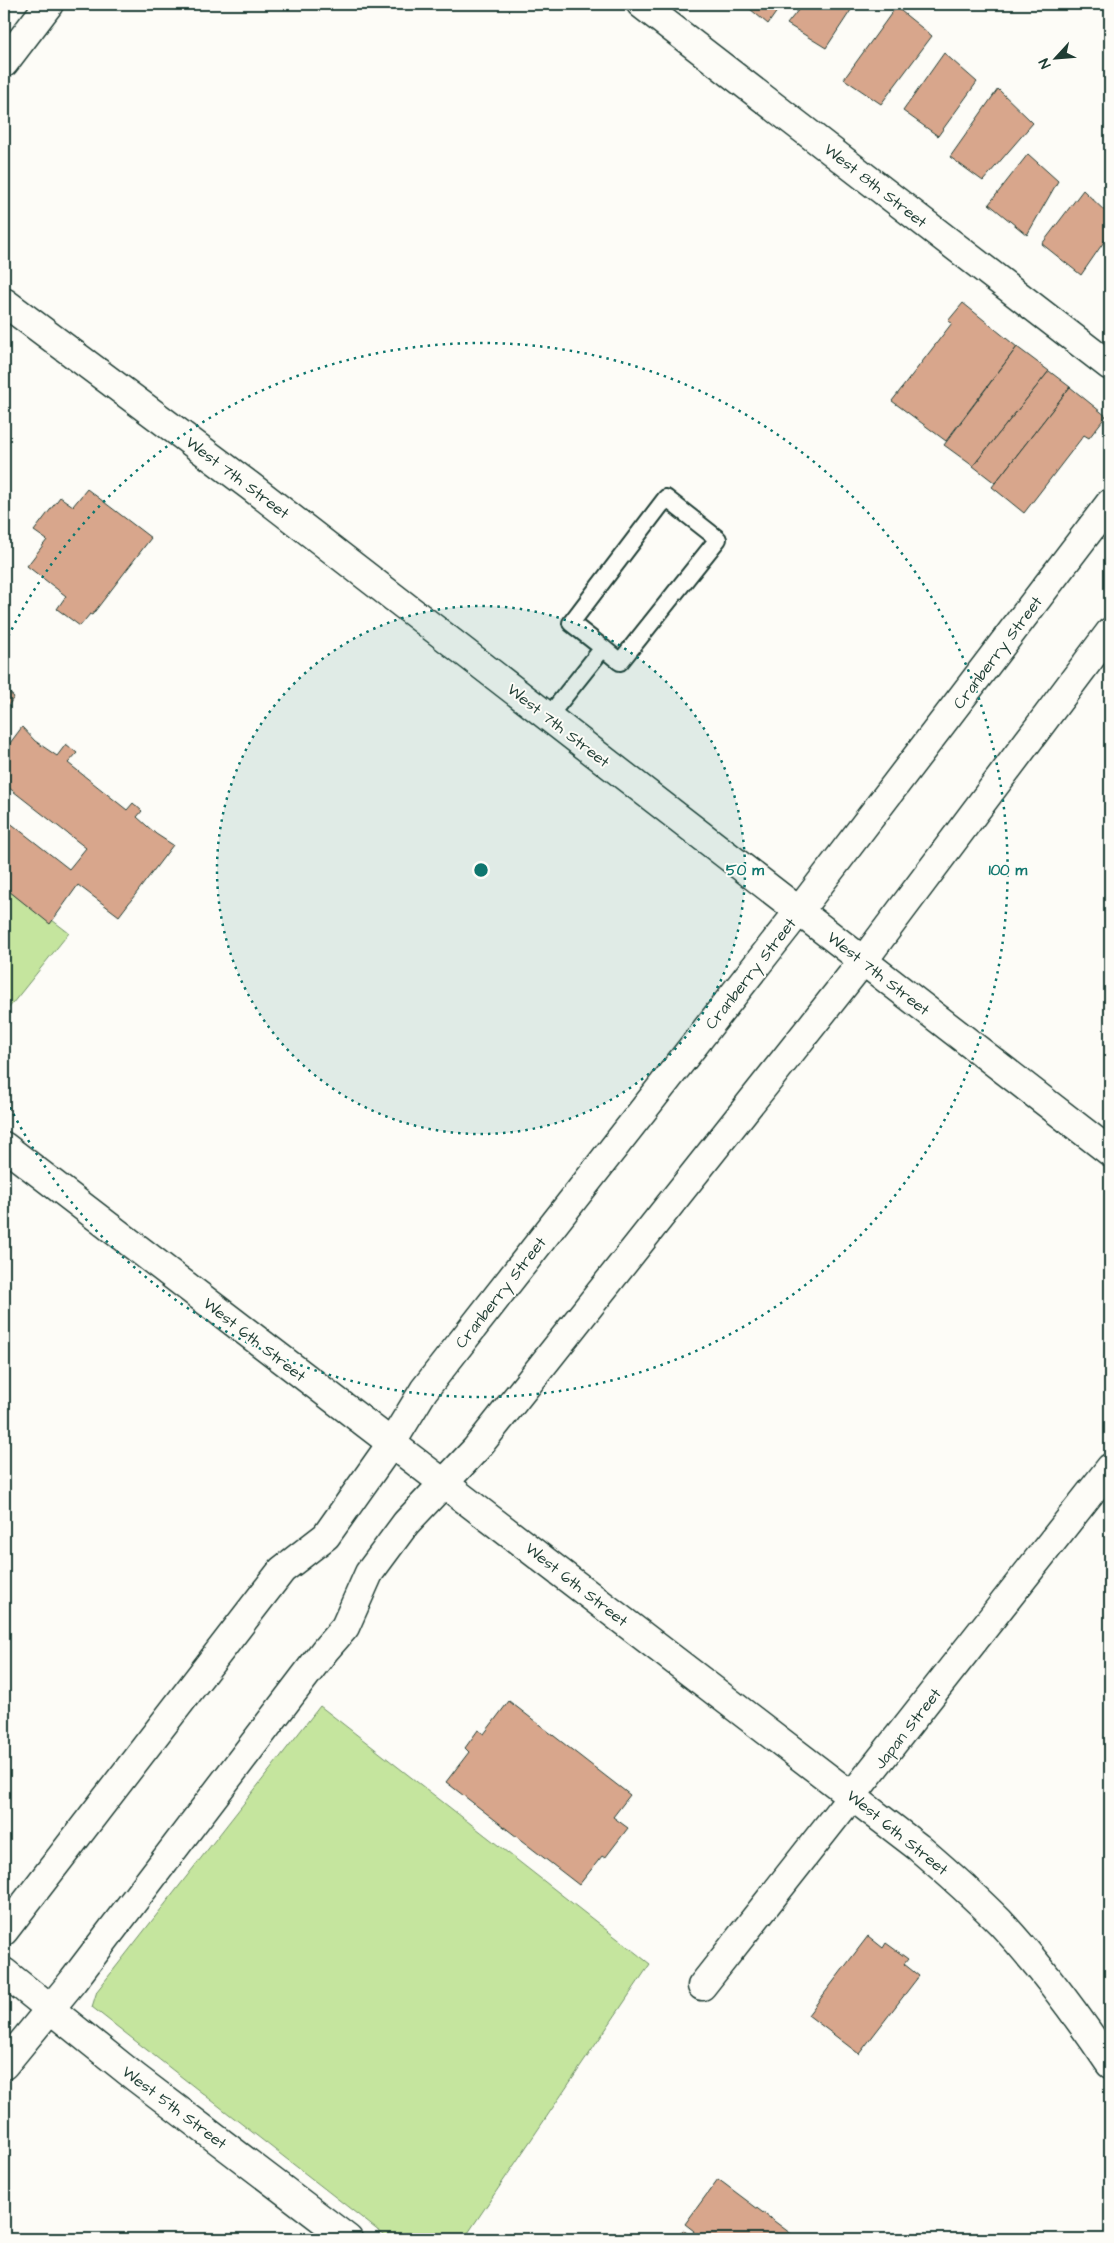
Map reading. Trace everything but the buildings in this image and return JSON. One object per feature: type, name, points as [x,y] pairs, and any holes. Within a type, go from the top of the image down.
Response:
[{"type":"street","points":[[4,63],[49,4]]},
{"type":"street","name":"West 8th Street","points":[[641,4],[1110,366]]},
{"type":"street","name":"West 7th Street","points":[[4,302],[250,486],[1110,1152]]},
{"type":"street","name":"Cranberry Street","points":[[4,1931],[282,1570],[326,1536],[392,1444],[420,1396],[448,1359],[799,911],[1110,503]]},
{"type":"street","points":[[4,2064],[50,2009],[345,1627],[369,1573],[406,1523],[476,1449],[863,961],[1110,632]]},
{"type":"street","name":"West 6th Street","points":[[4,1146],[853,1795],[918,1847],[957,1880],[1000,1923],[1085,2026],[1110,2064]]},
{"type":"street","name":"Japan Street","points":[[702,1986],[1110,1468]]},
{"type":"street","name":"West 5th Street","points":[[4,1972],[135,2077],[348,2239]]},
{"type":"lane","points":[[666,498],[718,539],[620,662],[603,648],[571,623],[666,498]]},
{"type":"lane","points":[[548,716],[603,648]]},
{"type":"green space","points":[[4,887],[50,923],[52,920],[69,933],[4,1014]]},
{"type":"green space","points":[[320,1706],[650,1964],[464,2239],[389,2239],[92,2007],[97,1991]]}]
